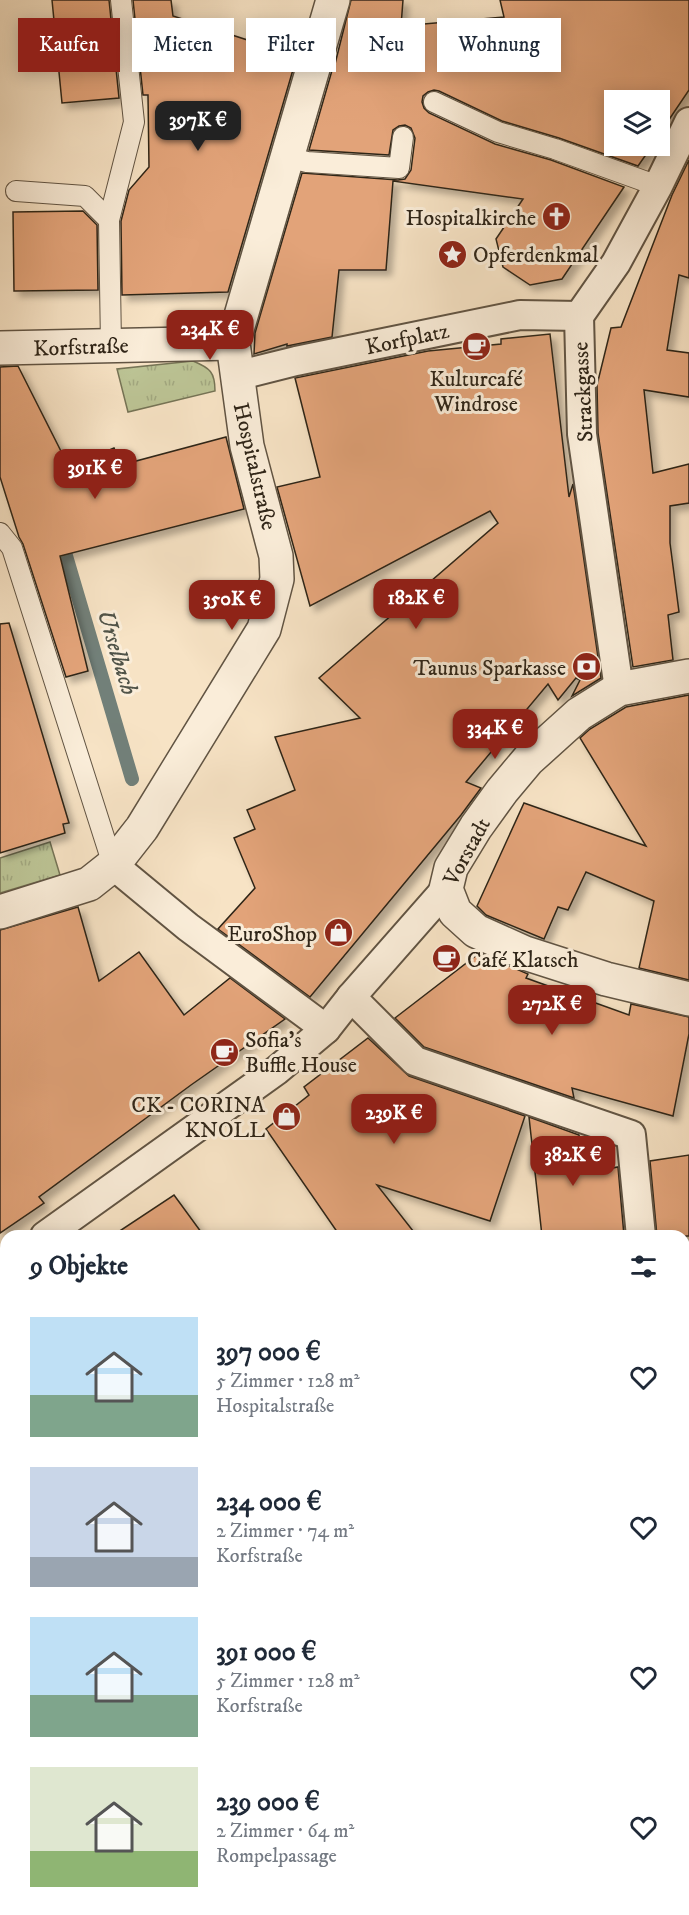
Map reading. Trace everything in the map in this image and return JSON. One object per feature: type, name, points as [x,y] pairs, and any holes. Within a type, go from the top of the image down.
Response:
[{"type":"street","name":"Hospitalstraße","points":[[0,912],[89,884],[113,865],[142,828],[264,629],[277,579],[276,556],[247,446],[236,376],[234,343],[333,0]]},
{"type":"street","name":"Strackgasse","points":[[619,689],[582,434],[579,316],[616,263],[658,186],[689,122]]},
{"type":"street","name":"Korfplatz","points":[[236,376],[520,315],[579,316]]},
{"type":"street","name":"Korfstraße","points":[[0,348],[234,343]]},
{"type":"street","points":[[619,689],[689,676]]},
{"type":"street","name":"Vorstadt","points":[[53,1230],[277,1070],[326,1029],[351,997],[446,889],[451,868],[476,827],[528,760],[579,714],[619,689]]},
{"type":"street","points":[[113,865],[188,927],[326,1029]]},
{"type":"street","points":[[446,889],[455,912],[476,931],[495,940],[525,953],[606,979],[689,999]]},
{"type":"street","points":[[351,997],[415,1061],[631,1135],[640,1230]]},
{"type":"lane","points":[[111,345],[109,220],[134,122],[121,0]]},
{"type":"lane","points":[[434,102],[498,132],[555,148],[658,186]]},
{"type":"lane","points":[[287,157],[307,162],[399,168],[403,137]]},
{"type":"lane","points":[[16,191],[85,196],[109,220]]},
{"type":"lane","points":[[0,533],[12,548],[113,865]]},
{"type":"green space","points":[[193,361],[204,366],[213,375],[215,391],[128,412],[117,369]]},
{"type":"green space","points":[[50,842],[60,875],[0,893],[0,858]]},
{"type":"building","points":[[52,0],[109,0],[111,18],[54,18]]},
{"type":"building","points":[[133,0],[171,0],[173,16],[179,18],[135,18]]},
{"type":"building","points":[[351,0],[403,0],[402,18],[348,18],[348,72],[425,72],[425,24],[437,23],[437,72],[561,72],[561,18],[493,18],[504,17],[500,0],[689,0],[689,90],[670,118],[670,90],[604,90],[604,154],[502,121],[439,91],[434,90],[423,96],[424,108],[429,113],[495,144],[551,160],[624,187],[562,279],[530,285],[503,267],[496,239],[523,199],[393,181],[386,270],[339,270],[332,337],[287,346],[287,344],[254,354],[255,333],[302,173],[398,180],[405,179],[411,170],[415,138],[411,128],[405,125],[393,130],[389,155],[309,150],[332,72],[336,72],[336,60]]},
{"type":"building","points":[[234,36],[246,40],[246,72],[292,72],[228,292],[122,295],[121,221],[129,190],[149,167],[148,95],[143,95],[141,72],[234,72]]},
{"type":"building","points":[[59,72],[116,72],[119,98],[62,103]]},
{"type":"building","points":[[610,156],[645,156],[638,166]]},
{"type":"building","points":[[689,160],[689,278],[679,275],[667,350],[689,353],[689,397],[644,390],[653,473],[689,464],[689,503],[670,506],[670,543],[679,612],[668,615],[673,660],[633,667],[598,433],[597,385],[611,328],[621,327],[672,195]]},
{"type":"building","points":[[83,211],[97,225],[98,290],[14,291],[13,212]]},
{"type":"building","points":[[550,334],[569,497],[573,484],[601,678],[572,696],[580,680],[576,678],[558,700],[548,684],[466,782],[481,788],[461,815],[310,997],[218,929],[255,888],[234,838],[255,829],[247,810],[295,790],[275,737],[360,718],[319,678],[498,523],[490,511],[310,606],[277,487],[320,477],[295,378],[428,351],[501,344],[501,339]]},
{"type":"building","points":[[18,366],[69,467],[114,448],[121,465],[226,437],[244,509],[60,556],[88,671],[66,677],[0,477],[0,367]]},
{"type":"building","points":[[9,623],[69,823],[63,824],[65,833],[0,853],[0,624]]},
{"type":"building","points":[[689,695],[689,980],[639,968],[654,901],[586,872],[568,910],[558,907],[544,939],[486,915],[477,906],[524,803],[646,846],[580,738],[590,729],[626,707]]},
{"type":"building","points":[[78,907],[99,981],[139,952],[184,1015],[230,978],[285,1019],[39,1197],[44,1203],[4,1230],[0,1230],[0,930]]},
{"type":"building","points":[[477,952],[528,974],[526,978],[629,1015],[631,1004],[689,1017],[689,1034],[673,1116],[572,1088],[574,1098],[424,1047],[395,1018],[478,954]]},
{"type":"building","points":[[368,1038],[409,1076],[525,1116],[490,1221],[377,1185],[412,1230],[336,1230],[266,1129],[309,1095],[304,1087]]},
{"type":"building","points":[[529,1117],[579,1135],[585,1173],[618,1167],[623,1230],[541,1230]]},
{"type":"building","points":[[689,1155],[689,1230],[656,1230],[650,1161]]},
{"type":"building","points":[[174,1195],[200,1230],[121,1230]]},
{"type":"waterway","name":"Urselbach","points":[[61,539],[132,779]]},
{"type":"place","name":"Hospitalkirche","points":[[557,217]]},
{"type":"place","name":"Opferdenkmal","points":[[452,254]]},
{"type":"place","name":"Kulturcafé Windrose","points":[[476,346]]},
{"type":"place","name":"Taunus Sparkasse","points":[[587,667]]},
{"type":"place","name":"EuroShop","points":[[338,933]]},
{"type":"place","name":"Café Klatsch","points":[[446,959]]},
{"type":"place","name":"Sofia's Buffle House","points":[[224,1052]]},
{"type":"place","name":"CK - CORINA KNOLL","points":[[286,1117]]}]
